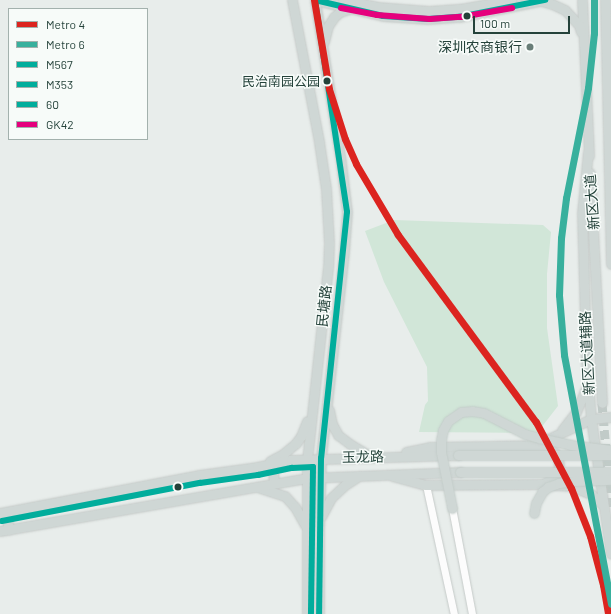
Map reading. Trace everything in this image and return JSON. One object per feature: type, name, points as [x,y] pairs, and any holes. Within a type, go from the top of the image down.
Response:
[{"type":"main road","name":"民塘路","points":[[292,0],[319,142],[328,212],[328,267],[306,478],[307,614]]},
{"type":"main road","name":"民塘路","points":[[315,0],[322,50],[342,162],[347,212],[344,252],[321,458],[319,528],[320,614]]},
{"type":"main road","points":[[315,0],[394,10],[429,11],[460,9],[511,0]]},
{"type":"main road","name":"新区大道","points":[[582,0],[588,152],[602,403]]},
{"type":"main road","name":"新区大道","points":[[605,0],[611,264]]},
{"type":"main road","points":[[348,3],[398,18],[434,19],[543,1],[565,10],[579,25],[583,37]]},
{"type":"main road","points":[[322,50],[328,26],[334,17],[348,3]]},
{"type":"main road","points":[[606,31],[611,15]]},
{"type":"main road","name":"新区大道辅路","points":[[588,152],[582,213],[587,382],[611,554]]},
{"type":"main road","points":[[608,152],[611,168]]},
{"type":"main road","points":[[557,435],[568,424],[576,412],[587,382]]},
{"type":"main road","points":[[328,394],[329,412],[332,424],[338,434],[359,450],[373,457]]},
{"type":"main road","points":[[257,467],[283,454],[296,443],[305,428],[313,400]]},
{"type":"main road","points":[[452,508],[441,452],[441,440],[443,430],[448,421],[461,412],[472,411],[484,413],[524,434],[539,438],[571,445],[611,450]]},
{"type":"main road","points":[[535,444],[591,419],[611,417]]},
{"type":"main road","points":[[387,457],[430,447],[535,444],[550,448],[558,456],[559,461],[556,477],[547,483],[542,484]]},
{"type":"main road","name":"玉龙路","points":[[3,512],[199,475],[307,459],[458,455],[611,455]]},
{"type":"main road","points":[[319,528],[324,509],[331,498],[358,475],[354,458]]},
{"type":"main road","points":[[272,464],[274,482]]},
{"type":"main road","name":"玉龙路","points":[[5,531],[274,482],[306,478],[460,472],[611,472]]},
{"type":"main road","points":[[385,475],[426,485],[542,484],[571,486],[591,494],[603,505]]},
{"type":"main road","points":[[534,513],[536,503],[542,492],[548,487],[559,482],[611,480]]},
{"type":"main road","points":[[252,486],[270,490],[285,496],[295,507],[306,529]]},
{"type":"main road","points":[[3,512],[5,531]]},
{"type":"street","points":[[426,485],[454,614]]},
{"type":"street","points":[[452,508],[472,614]]},
{"type":"street","points":[[307,554],[319,554]]},
{"type":"green space","points":[[394,220],[543,225],[551,232],[547,274],[547,328],[558,406],[537,433],[419,432],[425,405],[428,401],[427,367],[384,282],[365,231]]},
{"type":"tunnel","points":[[602,403],[611,510]]},
{"type":"metro line","name":"4","points":[[314,0],[329,89],[345,139],[356,164],[398,235],[536,422],[571,488],[590,536],[603,585],[608,614]]},
{"type":"metro line","name":"6","points":[[594,0],[594,33],[588,88],[566,198],[561,238],[559,295],[564,355],[611,604]]},
{"type":"transit line","name":"M567","points":[[315,0],[347,212],[321,458],[319,614]]},
{"type":"transit line","name":"60","points":[[315,0],[383,16],[428,19],[459,17],[545,0]]},
{"type":"transit line","name":"GK42","points":[[341,8],[377,15],[430,19],[461,17],[512,8]]},
{"type":"transit line","name":"M353","points":[[2,521],[200,483],[258,475],[292,468],[313,467],[311,614]]},
{"type":"place","name":"深圳农商银行","points":[[530,47]]},
{"type":"place","name":"民治南园公园","points":[[327,81]]}]
